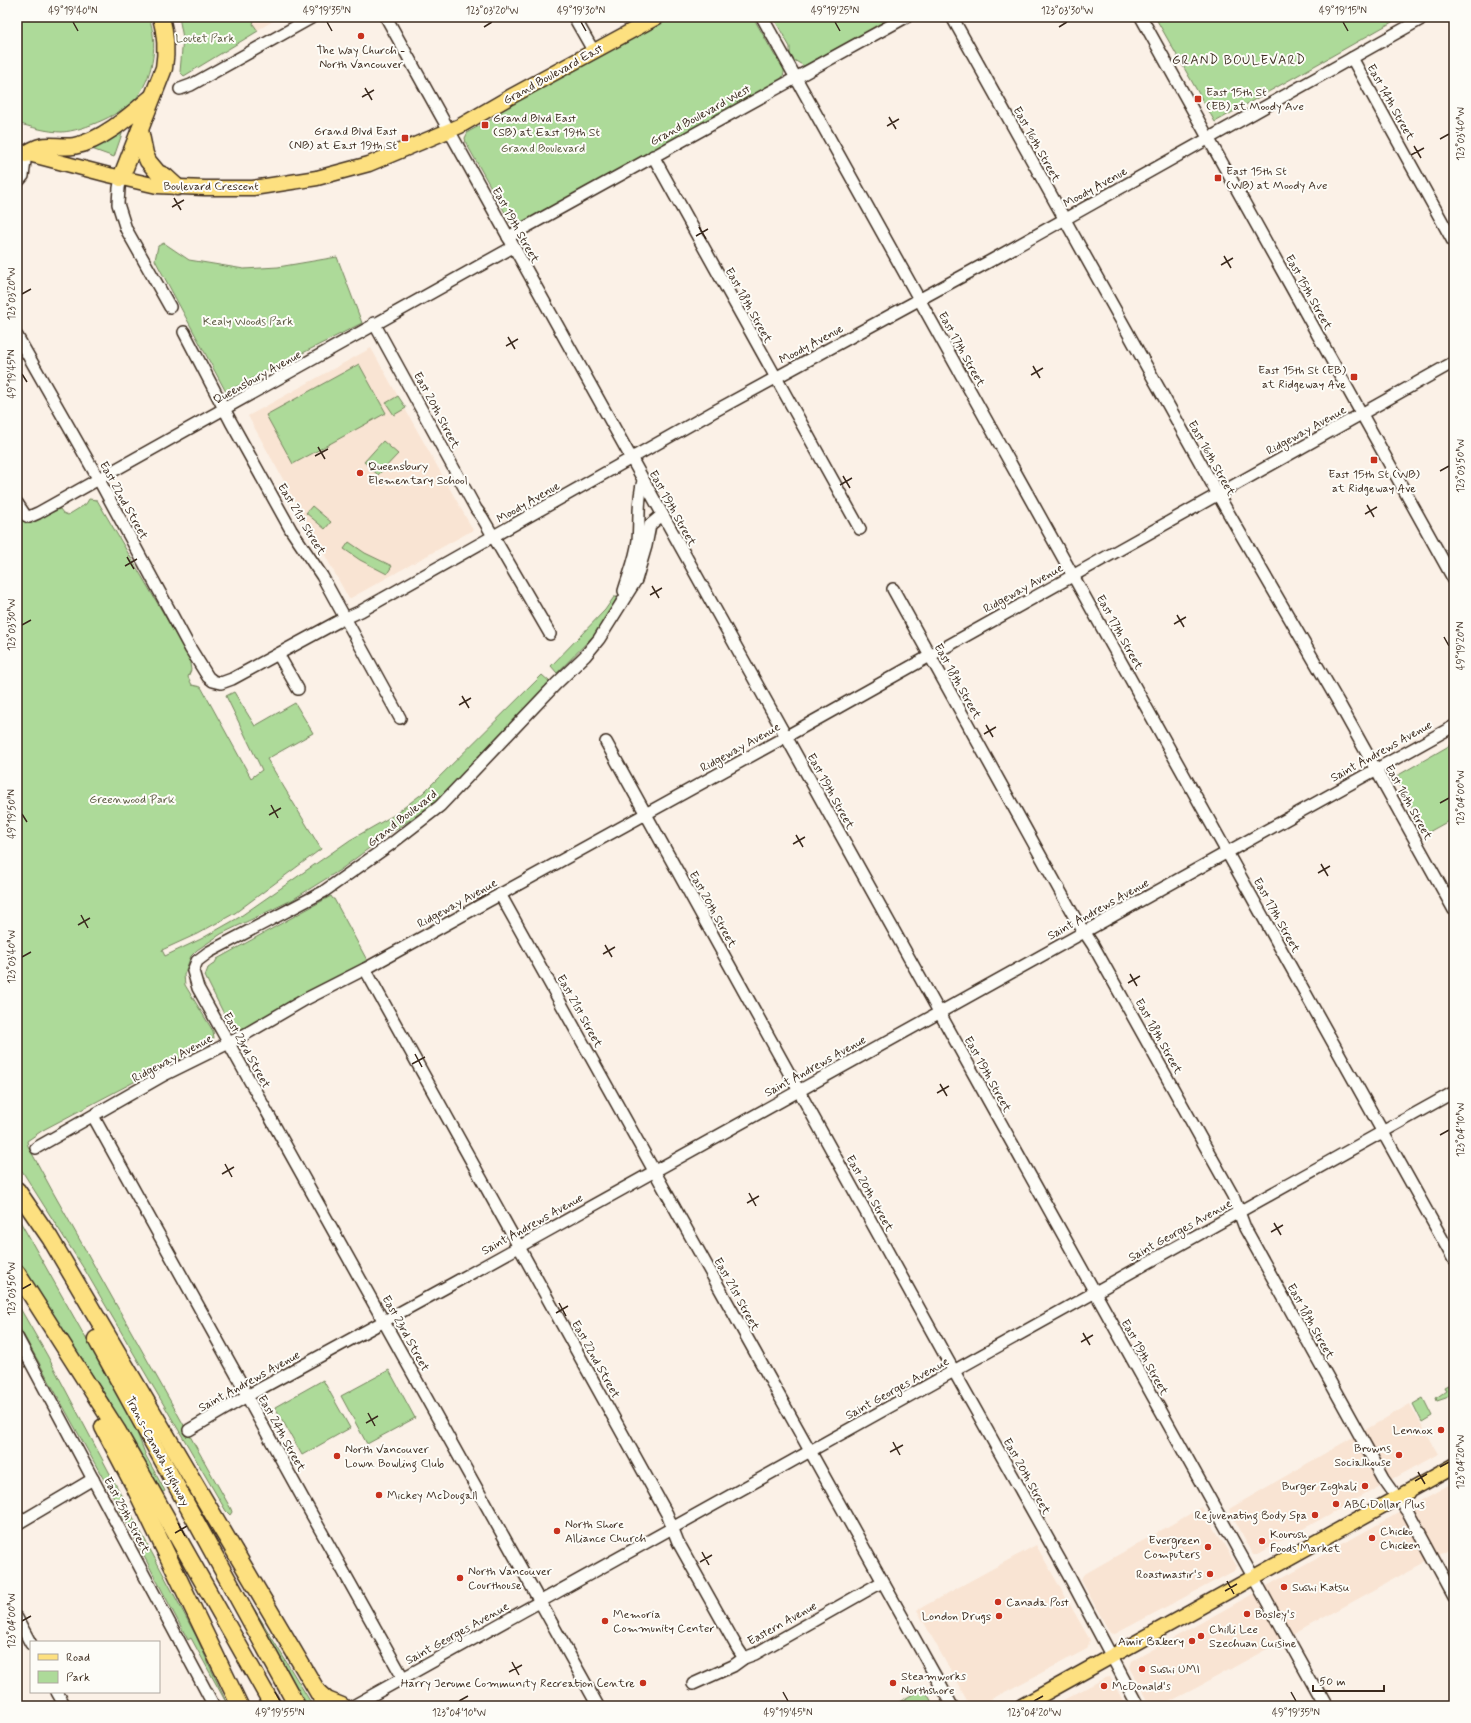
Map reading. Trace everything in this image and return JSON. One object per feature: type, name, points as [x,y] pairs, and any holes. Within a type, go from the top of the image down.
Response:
[{"type":"highway","points":[[121,178],[164,68],[166,51],[165,32],[160,17]]},
{"type":"highway","points":[[22,152],[41,147],[75,146],[93,139],[131,115],[154,94]]},
{"type":"highway","points":[[140,130],[145,154],[152,167],[177,187]]},
{"type":"highway","points":[[17,1190],[50,1238],[323,1700],[327,1700],[342,1706]]},
{"type":"highway","name":"Trans-Canada Highway","points":[[17,1197],[107,1358],[297,1706]]},
{"type":"highway","name":"Trans-Canada Highway","points":[[17,1273],[117,1430],[273,1706]]},
{"type":"highway","points":[[41,1309],[133,1484],[240,1706]]},
{"type":"main road","name":"Grand Boulevard East","points":[[449,131],[657,17]]},
{"type":"main road","name":"Boulevard Crescent","points":[[22,152],[157,186],[253,188],[317,178],[369,164],[449,131]]},
{"type":"main road","points":[[1022,1706],[1454,1466]]},
{"type":"street","points":[[180,89],[191,85],[313,17]]},
{"type":"street","name":"East 19th Street","points":[[386,17],[1325,1706]]},
{"type":"street","points":[[574,17],[594,52]]},
{"type":"street","name":"East 17th Street","points":[[762,17],[1454,1260]]},
{"type":"street","name":"Grand Boulevard West","points":[[510,242],[653,156],[906,17]]},
{"type":"street","name":"East 16th Street","points":[[952,17],[1217,494],[1454,910]]},
{"type":"street","name":"East 15th Street","points":[[1141,17],[1454,580]]},
{"type":"street","name":"Moody Avenue","points":[[208,677],[213,681],[221,683],[232,679],[346,618],[1425,17]]},
{"type":"street","name":"East 14th Street","points":[[1352,58],[1454,243]]},
{"type":"street","points":[[17,183],[23,176],[22,152]]},
{"type":"street","name":"East 18th Street","points":[[653,156],[860,529]]},
{"type":"street","points":[[121,178],[118,204],[126,229],[170,307]]},
{"type":"street","name":"Queensbury Avenue","points":[[17,503],[25,516],[33,516],[343,344],[374,323],[510,242]]},
{"type":"street","name":"East 20th Street","points":[[374,323],[476,509],[550,634]]},
{"type":"street","name":"East 21st Street","points":[[184,332],[291,530],[322,576],[400,718]]},
{"type":"street","name":"East 22nd Street","points":[[17,336],[99,480],[190,648],[208,677]]},
{"type":"street","name":"Ridgeway Avenue","points":[[36,1148],[164,1075],[229,1043],[306,999],[364,969],[785,737],[1454,362]]},
{"type":"street","name":"Grand Boulevard","points":[[622,602],[638,541],[639,494],[643,480]]},
{"type":"street","name":"Grand Boulevard","points":[[193,971],[197,961],[209,952],[323,892],[391,844],[440,806],[556,684],[585,656],[599,639],[630,592],[638,574],[650,525],[662,515]]},
{"type":"street","name":"East 18th Street","points":[[893,589],[1075,918],[1093,945],[1233,1196],[1244,1228],[1384,1479],[1409,1514],[1454,1597]]},
{"type":"street","points":[[278,654],[298,689]]},
{"type":"street","name":"Saint Andrews Avenue","points":[[189,1430],[247,1396],[1454,726]]},
{"type":"street","name":"East 20th Street","points":[[606,742],[1070,1578],[1138,1706]]},
{"type":"street","name":"East 21st Street","points":[[500,894],[952,1706]]},
{"type":"street","name":"East 22nd Street","points":[[364,969],[667,1514],[678,1542],[744,1658]]},
{"type":"street","name":"East 23rd Street","points":[[193,971],[198,988],[598,1706]]},
{"type":"street","name":"Saint Georges Avenue","points":[[353,1706],[1024,1331],[1383,1133],[1454,1092]]},
{"type":"street","name":"East 24th Street","points":[[93,1116],[403,1678]]},
{"type":"street","name":"East 25th Street","points":[[17,1337],[214,1706]]},
{"type":"street","points":[[17,1524],[93,1480]]},
{"type":"street","name":"Eastern Avenue","points":[[693,1684],[733,1666],[744,1658],[755,1654],[882,1582]]},
{"type":"street","points":[[17,1618],[30,1642]]},
{"type":"street","points":[[58,1693],[65,1706]]},
{"type":"shaded area","points":[[249,17],[280,17],[256,31]]},
{"type":"shaded area","name":"Queensbury Elementary School","points":[[371,348],[473,530],[349,599],[248,416]]},
{"type":"shaded area","points":[[1410,1404],[1438,1454],[1258,1554],[1253,1554],[1229,1509]]},
{"type":"shaded area","points":[[1454,1482],[1454,1546],[1198,1687],[1161,1706],[1151,1706],[1130,1667],[1132,1661]]},
{"type":"shaded area","points":[[1202,1507],[1236,1565],[1234,1571],[1115,1634],[1110,1633],[1081,1580],[1083,1575]]},
{"type":"shaded area","points":[[1036,1545],[1090,1640],[1087,1649],[978,1706],[970,1706],[917,1610]]},
{"type":"shaded area","points":[[1110,1677],[1126,1706],[1052,1706],[1105,1678]]},
{"type":"green space","points":[[17,17],[149,17],[153,37],[153,58],[148,77],[138,96],[124,109],[114,115],[92,125],[71,131],[51,131],[17,123]]},
{"type":"green space","name":"Loutet Park","points":[[179,17],[255,17],[253,24],[258,31],[184,76],[180,72],[183,38]]},
{"type":"green space","name":"Grand Boulevard","points":[[665,17],[753,17],[775,56],[783,65],[784,72],[781,79],[521,224],[512,225],[466,143],[465,138],[468,132],[494,118],[512,101]]},
{"type":"green space","points":[[773,17],[894,17],[804,66],[794,60],[790,54],[790,47]]},
{"type":"green space","points":[[1155,17],[1401,17],[1215,122]]},
{"type":"green space","points":[[124,128],[114,157],[89,148]]},
{"type":"green space","name":"Kealy Woods Park","points":[[164,243],[189,260],[244,269],[278,267],[337,257],[362,323],[226,392],[155,260],[158,246]]},
{"type":"green space","points":[[359,364],[386,413],[293,464],[266,415]]},
{"type":"green space","points":[[398,396],[406,408],[394,415],[386,403]]},
{"type":"green space","points":[[383,441],[398,454],[378,475],[364,462]]},
{"type":"green space","name":"Greenwood Park","points":[[17,493],[32,521],[60,509],[63,513],[68,515],[86,504],[89,499],[97,500],[189,657],[191,670],[188,677],[192,685],[201,687],[251,778],[262,770],[226,696],[234,692],[255,726],[295,703],[313,733],[267,759],[321,849],[235,913],[197,934],[162,950],[165,956],[201,939],[238,918],[350,840],[394,815],[423,793],[542,675],[550,682],[439,801],[384,837],[340,870],[292,900],[221,934],[197,950],[191,956],[184,975],[185,985],[213,1031],[214,1038],[202,1046],[43,1130],[27,1141],[28,1146],[54,1194],[231,1509],[232,1512],[230,1515],[226,1511],[86,1272],[17,1163]]},
{"type":"green space","points":[[312,506],[331,522],[325,529],[306,513]]},
{"type":"green space","points":[[349,542],[365,553],[392,566],[387,574],[360,560],[344,549]]},
{"type":"green space","points":[[614,597],[617,597],[603,626],[557,673],[551,666],[605,610]]},
{"type":"green space","points":[[1454,743],[1454,818],[1427,833],[1395,777]]},
{"type":"green space","points":[[331,896],[368,962],[240,1032],[234,1030],[230,1026],[205,976],[208,968],[215,963],[217,959]]},
{"type":"green space","points":[[17,1216],[133,1422],[146,1456],[165,1491],[161,1493],[108,1399],[17,1259]]},
{"type":"green space","points":[[17,1303],[47,1355],[196,1636],[228,1706],[191,1638],[188,1640],[104,1480],[17,1323]]},
{"type":"green space","points":[[389,1370],[415,1418],[367,1444],[341,1396]]},
{"type":"green space","points":[[323,1380],[350,1428],[302,1455],[275,1407]]},
{"type":"green space","points":[[1454,1382],[1454,1392],[1446,1398],[1437,1401],[1436,1398],[1446,1391],[1444,1387]]},
{"type":"green space","points":[[1423,1398],[1432,1416],[1422,1422],[1413,1404]]},
{"type":"green space","points":[[238,1582],[313,1706],[307,1706]]},
{"type":"green space","points":[[924,1688],[934,1706],[892,1706]]},
{"type":"place","name":"The Way Church - North Vancouver","points":[[361,36]]},
{"type":"place","name":"East 15th St (EB) at Moody Ave","points":[[1198,99]]},
{"type":"place","name":"Grand Blvd East (SB) at East 19th St","points":[[485,125]]},
{"type":"place","name":"Grand Blvd East (NB) at East 19th St","points":[[405,138]]},
{"type":"place","name":"East 15th St (WB) at Moody Ave","points":[[1218,178]]},
{"type":"place","name":"East 15th St (EB) at Ridgeway Ave","points":[[1354,377]]},
{"type":"place","name":"East 15th St (WB) at Ridgeway Ave","points":[[1374,460]]},
{"type":"place","name":"Queensbury Elementary School","points":[[360,473]]},
{"type":"place","name":"Lennox","points":[[1441,1430]]},
{"type":"place","name":"Browns Socialhouse","points":[[1399,1455]]},
{"type":"place","name":"North Vancouver Lown Bowling Club","points":[[337,1456]]},
{"type":"place","name":"Burger Zoghali","points":[[1365,1486]]},
{"type":"place","name":"Mickey McDougall","points":[[379,1495]]},
{"type":"place","name":"ABC Dollar Plus","points":[[1336,1504]]},
{"type":"place","name":"Rejuvenating Body Spa","points":[[1315,1515]]},
{"type":"place","name":"North Shore Alliance Church","points":[[557,1531]]},
{"type":"place","name":"Chicko Chicken","points":[[1372,1538]]},
{"type":"place","name":"Kourosh Foods Market","points":[[1262,1541]]},
{"type":"place","name":"Evergreen Computers","points":[[1208,1547]]},
{"type":"place","name":"Roastmastir's","points":[[1210,1574]]},
{"type":"place","name":"North Vancouver Courthouse","points":[[460,1578]]},
{"type":"place","name":"Sushi Katsu","points":[[1284,1587]]},
{"type":"place","name":"Canada Post","points":[[998,1602]]},
{"type":"place","name":"Bosley's","points":[[1247,1614]]},
{"type":"place","name":"London Drugs","points":[[999,1616]]},
{"type":"place","name":"Memoria Community Center","points":[[605,1621]]},
{"type":"place","name":"Chilli Lee Szechuan Cuisine","points":[[1201,1636]]},
{"type":"place","name":"Amir Bakery","points":[[1192,1641]]},
{"type":"place","name":"Sushi UMI","points":[[1142,1669]]},
{"type":"place","name":"Harry Jerome Community Recreation Centre","points":[[643,1683]]},
{"type":"place","name":"Steamworks Northshore","points":[[893,1683]]},
{"type":"place","name":"McDonald's","points":[[1104,1686]]},
{"type":"district","name":"GRAND BOULEVARD","points":[[1239,59]]}]
